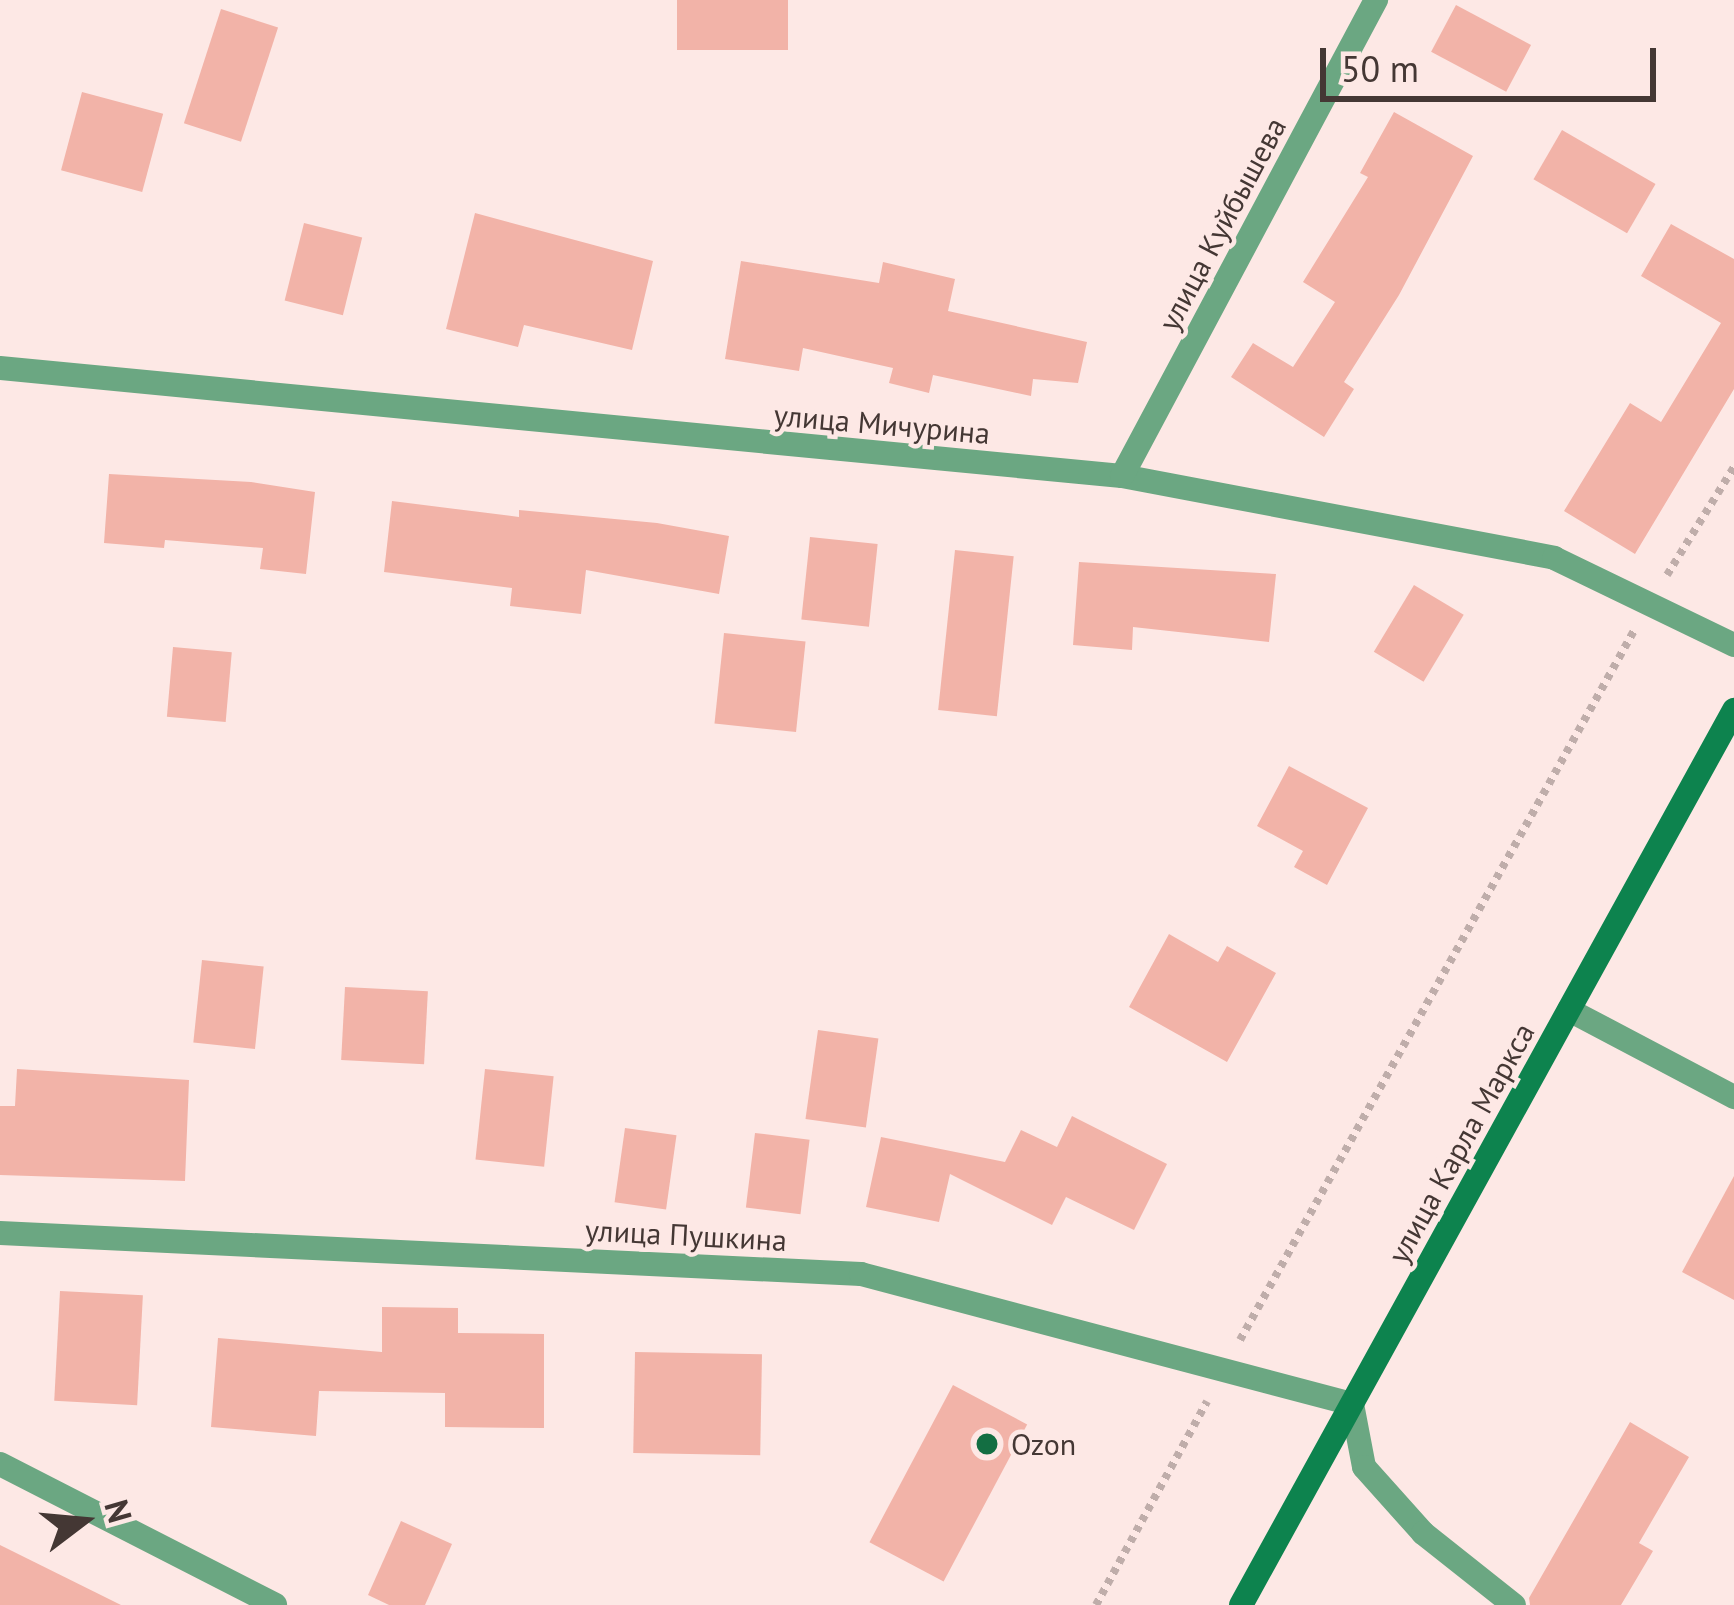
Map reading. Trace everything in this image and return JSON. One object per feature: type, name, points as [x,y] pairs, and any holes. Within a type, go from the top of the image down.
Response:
[{"type":"main road","name":"улица Карла Маркса","points":[[1241,1605],[1734,710]]},
{"type":"street","name":"улица Куйбышева","points":[[1122,476],[1376,0]]},
{"type":"street","name":"улица Мичурина","points":[[0,368],[1122,476],[1554,558],[1734,645]]},
{"type":"street","points":[[1569,1010],[1734,1096]]},
{"type":"street","name":"улица Пушкина","points":[[0,1233],[861,1274],[1352,1403]]},
{"type":"street","points":[[1352,1403],[1364,1467],[1423,1533],[1514,1605]]},
{"type":"street","points":[[0,1464],[275,1605]]},
{"type":"path","points":[[1096,1605],[1649,604],[1734,467]]},
{"type":"building","points":[[677,0],[788,0],[788,50],[677,50]]},
{"type":"building","points":[[1456,5],[1531,45],[1506,92],[1431,52]]},
{"type":"building","points":[[221,9],[278,28],[241,142],[184,123]]},
{"type":"building","points":[[82,92],[163,114],[142,192],[61,170]]},
{"type":"building","points":[[1394,112],[1473,156],[1399,295],[1344,382],[1354,389],[1324,437],[1231,377],[1253,343],[1293,367],[1335,302],[1303,282],[1368,177],[1360,173]]},
{"type":"building","points":[[1562,130],[1656,184],[1627,233],[1534,179]]},
{"type":"building","points":[[475,213],[653,261],[632,350],[524,325],[518,347],[446,329]]},
{"type":"building","points":[[304,223],[362,238],[343,315],[285,301]]},
{"type":"building","points":[[1671,224],[1734,259],[1734,389],[1635,554],[1564,511],[1630,403],[1661,422],[1721,323],[1641,276]]},
{"type":"building","points":[[741,261],[879,283],[883,262],[955,279],[948,311],[1087,342],[1078,383],[1033,379],[1031,396],[933,375],[929,393],[889,383],[893,368],[803,348],[799,371],[725,359]]},
{"type":"building","points":[[109,474],[251,482],[315,492],[306,574],[260,569],[263,548],[165,540],[164,548],[104,543]]},
{"type":"building","points":[[392,501],[519,517],[519,510],[657,523],[729,536],[719,594],[586,570],[581,614],[510,606],[512,588],[384,572]]},
{"type":"building","points":[[810,537],[878,544],[869,627],[801,620]]},
{"type":"building","points":[[955,550],[1014,556],[997,716],[938,710]]},
{"type":"building","points":[[1079,562],[1276,574],[1269,642],[1133,627],[1132,650],[1073,645]]},
{"type":"building","points":[[1414,585],[1464,615],[1424,682],[1374,652]]},
{"type":"building","points":[[724,633],[806,642],[796,732],[714,724]]},
{"type":"building","points":[[173,647],[232,652],[226,722],[167,717]]},
{"type":"building","points":[[1289,766],[1368,808],[1327,885],[1294,867],[1303,851],[1257,826]]},
{"type":"building","points":[[1169,934],[1218,962],[1227,946],[1276,973],[1227,1062],[1129,1007]]},
{"type":"building","points":[[202,960],[264,966],[255,1049],[193,1043]]},
{"type":"building","points":[[345,987],[428,991],[424,1064],[341,1060]]},
{"type":"building","points":[[818,1030],[878,1038],[866,1128],[805,1119]]},
{"type":"building","points":[[17,1069],[189,1080],[185,1181],[0,1175],[0,1106],[15,1106]]},
{"type":"building","points":[[485,1069],[554,1076],[544,1167],[475,1160]]},
{"type":"building","points":[[1072,1116],[1167,1164],[1134,1230],[1066,1197],[1052,1225],[950,1174],[939,1222],[866,1207],[881,1137],[1005,1162],[1021,1130],[1057,1147]]},
{"type":"building","points":[[625,1128],[676,1135],[666,1210],[615,1202]]},
{"type":"building","points":[[755,1133],[810,1140],[800,1214],[746,1207]]},
{"type":"building","points":[[1734,1176],[1734,1300],[1682,1272]]},
{"type":"building","points":[[60,1291],[143,1295],[137,1405],[54,1401]]},
{"type":"building","points":[[382,1307],[458,1308],[458,1333],[544,1334],[544,1428],[445,1427],[445,1393],[319,1391],[316,1436],[211,1427],[218,1338],[382,1352]]},
{"type":"building","points":[[635,1352],[762,1354],[760,1455],[633,1453]]},
{"type":"building","points":[[953,1385],[1027,1424],[944,1582],[869,1542]]},
{"type":"building","points":[[1630,1422],[1689,1457],[1639,1543],[1653,1551],[1621,1605],[1530,1605],[1529,1598]]},
{"type":"building","points":[[401,1521],[452,1544],[425,1605],[389,1605],[368,1595]]},
{"type":"building","points":[[0,1545],[121,1605],[0,1605]]},
{"type":"place","name":"Ozon","points":[[987,1444]]}]
